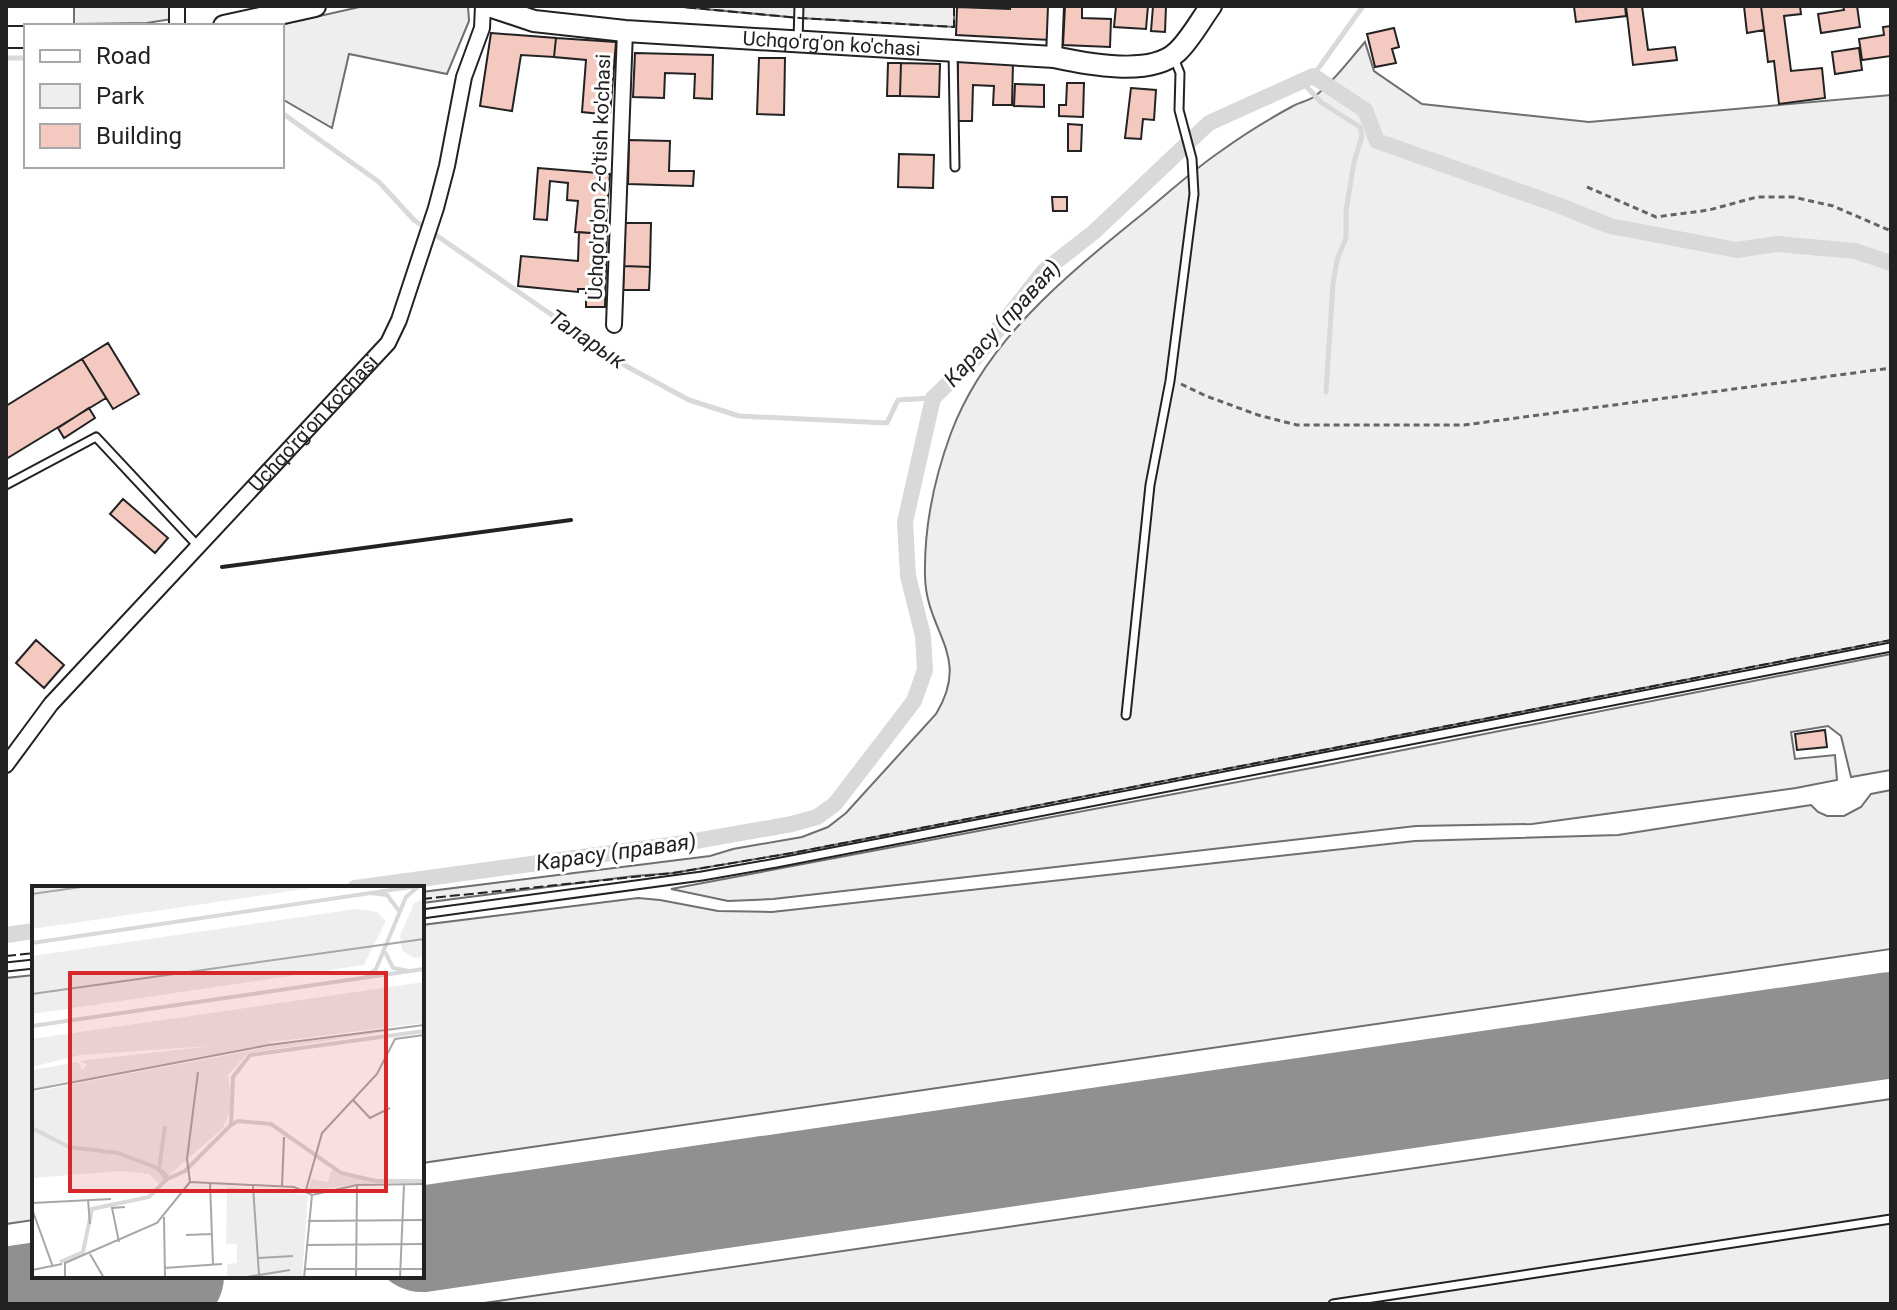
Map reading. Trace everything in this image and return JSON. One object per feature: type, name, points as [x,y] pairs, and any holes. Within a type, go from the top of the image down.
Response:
[{"type":"street","points":[[233,24],[315,6]]},
{"type":"street","name":"Uchqo'rg'on ko'chasi","points":[[6,765],[51,704],[382,350],[396,327],[436,208],[464,77],[482,28],[486,6],[534,21],[625,31],[1054,57],[1114,66],[1155,63],[1174,55]]},
{"type":"street","points":[[1054,57],[1056,6]]},
{"type":"street","points":[[1174,55],[1211,6]]},
{"type":"street","name":"Uchqo'rg'on 2-o'tish ko'chasi","points":[[614,325],[625,31]]},
{"type":"lane","points":[[798,40],[799,6]]},
{"type":"lane","points":[[953,50],[955,167]]},
{"type":"lane","points":[[1126,715],[1150,485],[1170,381],[1194,194],[1192,159],[1179,110],[1180,73],[1174,55]]},
{"type":"lane","points":[[6,485],[96,437],[197,545]]},
{"type":"lane","points":[[424,914],[776,863],[1891,647]]},
{"type":"lane","points":[[6,967],[32,964]]},
{"type":"lane","points":[[1333,1304],[1891,1219]]},
{"type":"path","points":[[1587,187],[1656,217],[1709,210],[1757,197],[1793,197],[1833,206],[1891,231]]},
{"type":"path","points":[[1170,381],[1258,415],[1297,425],[1464,425],[1891,368]]},
{"type":"green space","points":[[74,6],[172,6],[172,19],[147,23],[74,24]]},
{"type":"green space","points":[[364,6],[468,6],[469,21],[447,74],[349,54],[332,128],[284,100],[284,24]]},
{"type":"green space","points":[[672,6],[954,6],[954,27],[800,18]]},
{"type":"green space","points":[[1365,42],[1374,71],[1422,104],[1589,122],[1891,95],[1891,640],[792,853],[673,873],[424,903],[424,892],[710,856],[802,837],[828,827],[846,813],[936,714],[946,693],[950,676],[949,659],[927,596],[925,557],[928,521],[951,433],[966,399],[985,368],[1031,312],[1057,287],[1180,182],[1238,139],[1315,96],[1335,78]]},
{"type":"green space","points":[[1891,654],[1891,770],[1851,777],[1841,736],[1828,726],[1791,732],[1795,759],[1835,755],[1837,780],[1796,788],[1532,824],[1416,826],[773,899],[728,901],[671,889],[1322,766]]},
{"type":"green space","points":[[1891,790],[1891,949],[424,1163],[424,925],[638,898],[718,911],[772,912],[1415,841],[1618,835],[1811,805],[1827,816],[1844,816],[1861,807],[1871,794]]},
{"type":"green space","points":[[32,975],[32,1220],[6,1224],[6,978]]},
{"type":"green space","points":[[1891,1099],[1891,1304],[477,1304]]},
{"type":"building","points":[[1010,6],[1051,6],[1050,40],[956,35],[957,7],[1010,9]]},
{"type":"building","points":[[1065,6],[1082,6],[1082,18],[1111,19],[1110,47],[1063,45]]},
{"type":"building","points":[[1116,6],[1148,6],[1146,29],[1114,27]]},
{"type":"building","points":[[1153,6],[1166,6],[1165,32],[1151,31]]},
{"type":"building","points":[[1625,6],[1626,16],[1576,22],[1574,7]]},
{"type":"building","points":[[1626,6],[1642,6],[1648,50],[1675,47],[1677,60],[1633,65]]},
{"type":"building","points":[[1744,6],[1761,6],[1764,30],[1747,33]]},
{"type":"building","points":[[1761,6],[1800,6],[1801,14],[1784,16],[1791,71],[1822,68],[1825,98],[1779,104],[1774,61],[1768,62]]},
{"type":"building","points":[[1843,6],[1857,6],[1860,27],[1821,33],[1818,14],[1844,10]]},
{"type":"building","points":[[1891,26],[1891,56],[1862,60],[1859,39],[1884,35],[1883,27]]},
{"type":"building","points":[[1394,28],[1399,47],[1392,49],[1396,63],[1375,67],[1367,34]]},
{"type":"building","points":[[491,33],[556,38],[554,57],[521,55],[512,111],[480,106]]},
{"type":"building","points":[[556,38],[616,42],[610,115],[582,112],[586,60],[554,57]]},
{"type":"building","points":[[1859,48],[1862,70],[1835,74],[1832,52]]},
{"type":"building","points":[[635,53],[713,55],[712,99],[694,98],[695,74],[665,73],[664,98],[633,97]]},
{"type":"building","points":[[759,58],[785,58],[784,115],[757,114]]},
{"type":"building","points":[[958,60],[1013,62],[1012,105],[993,105],[994,86],[973,85],[972,121],[957,121]]},
{"type":"building","points":[[888,63],[901,63],[900,96],[887,96]]},
{"type":"building","points":[[901,63],[940,64],[939,97],[900,96]]},
{"type":"building","points":[[1067,83],[1084,83],[1083,117],[1059,116],[1059,105],[1066,105]]},
{"type":"building","points":[[1015,84],[1044,85],[1044,107],[1014,106]]},
{"type":"building","points":[[1131,88],[1156,90],[1154,120],[1143,119],[1141,139],[1125,138]]},
{"type":"building","points":[[1068,124],[1082,125],[1081,151],[1068,151]]},
{"type":"building","points":[[629,140],[670,141],[669,171],[694,171],[693,186],[628,184]]},
{"type":"building","points":[[899,154],[934,155],[933,188],[898,187]]},
{"type":"building","points":[[538,168],[610,174],[605,234],[575,232],[578,201],[567,200],[568,183],[550,181],[547,220],[534,219]]},
{"type":"building","points":[[1052,197],[1067,197],[1067,211],[1053,211]]},
{"type":"building","points":[[625,223],[651,223],[650,267],[624,266]]},
{"type":"building","points":[[607,231],[605,307],[586,307],[586,289],[578,289],[578,292],[518,286],[521,256],[578,261],[579,232],[605,234]]},
{"type":"building","points":[[624,266],[650,267],[649,290],[623,290]]},
{"type":"building","points":[[108,343],[139,394],[113,409],[82,359]]},
{"type":"building","points":[[82,359],[106,398],[6,459],[6,406]]},
{"type":"building","points":[[89,408],[95,418],[64,438],[58,428]]},
{"type":"building","points":[[123,499],[168,538],[155,553],[110,514]]},
{"type":"building","points":[[36,640],[64,665],[44,688],[16,663]]},
{"type":"building","points":[[1825,730],[1827,747],[1797,750],[1795,734]]},
{"type":"waterway","points":[[1313,76],[1363,6]]},
{"type":"waterway","name":"Таларык","points":[[6,58],[24,58]]},
{"type":"waterway","name":"Карасу (правая)","points":[[370,886],[684,843],[792,824],[817,817],[835,804],[914,701],[925,670],[923,636],[908,576],[905,522],[933,398],[977,356],[1044,271],[1094,232],[1209,123],[1313,76],[1365,110],[1377,141],[1610,226],[1737,250],[1777,244],[1855,251],[1891,263]]},
{"type":"waterway","points":[[1301,81],[1322,103],[1360,127],[1362,136],[1346,211],[1346,238],[1337,260],[1333,284],[1326,392]]},
{"type":"waterway","name":"Таларык","points":[[284,114],[379,182],[414,220],[626,366],[689,400],[739,416],[887,423],[898,400],[933,398]]},
{"type":"waterway","name":"Карасу (правая)","points":[[6,935],[32,931]]},
{"type":"taxiway","points":[[85,1304],[100,1293],[128,1282]]},
{"type":"runway","points":[[424,1239],[1891,1025]]},
{"type":"runway","points":[[6,1300],[157,1278]]},
{"type":"fence","points":[[672,6],[800,18],[954,27],[954,6]]},
{"type":"fence","points":[[424,899],[673,873],[792,853],[1891,640]]},
{"type":"fence","points":[[6,956],[32,953]]},
{"type":"wall","points":[[222,567],[571,520]]}]
